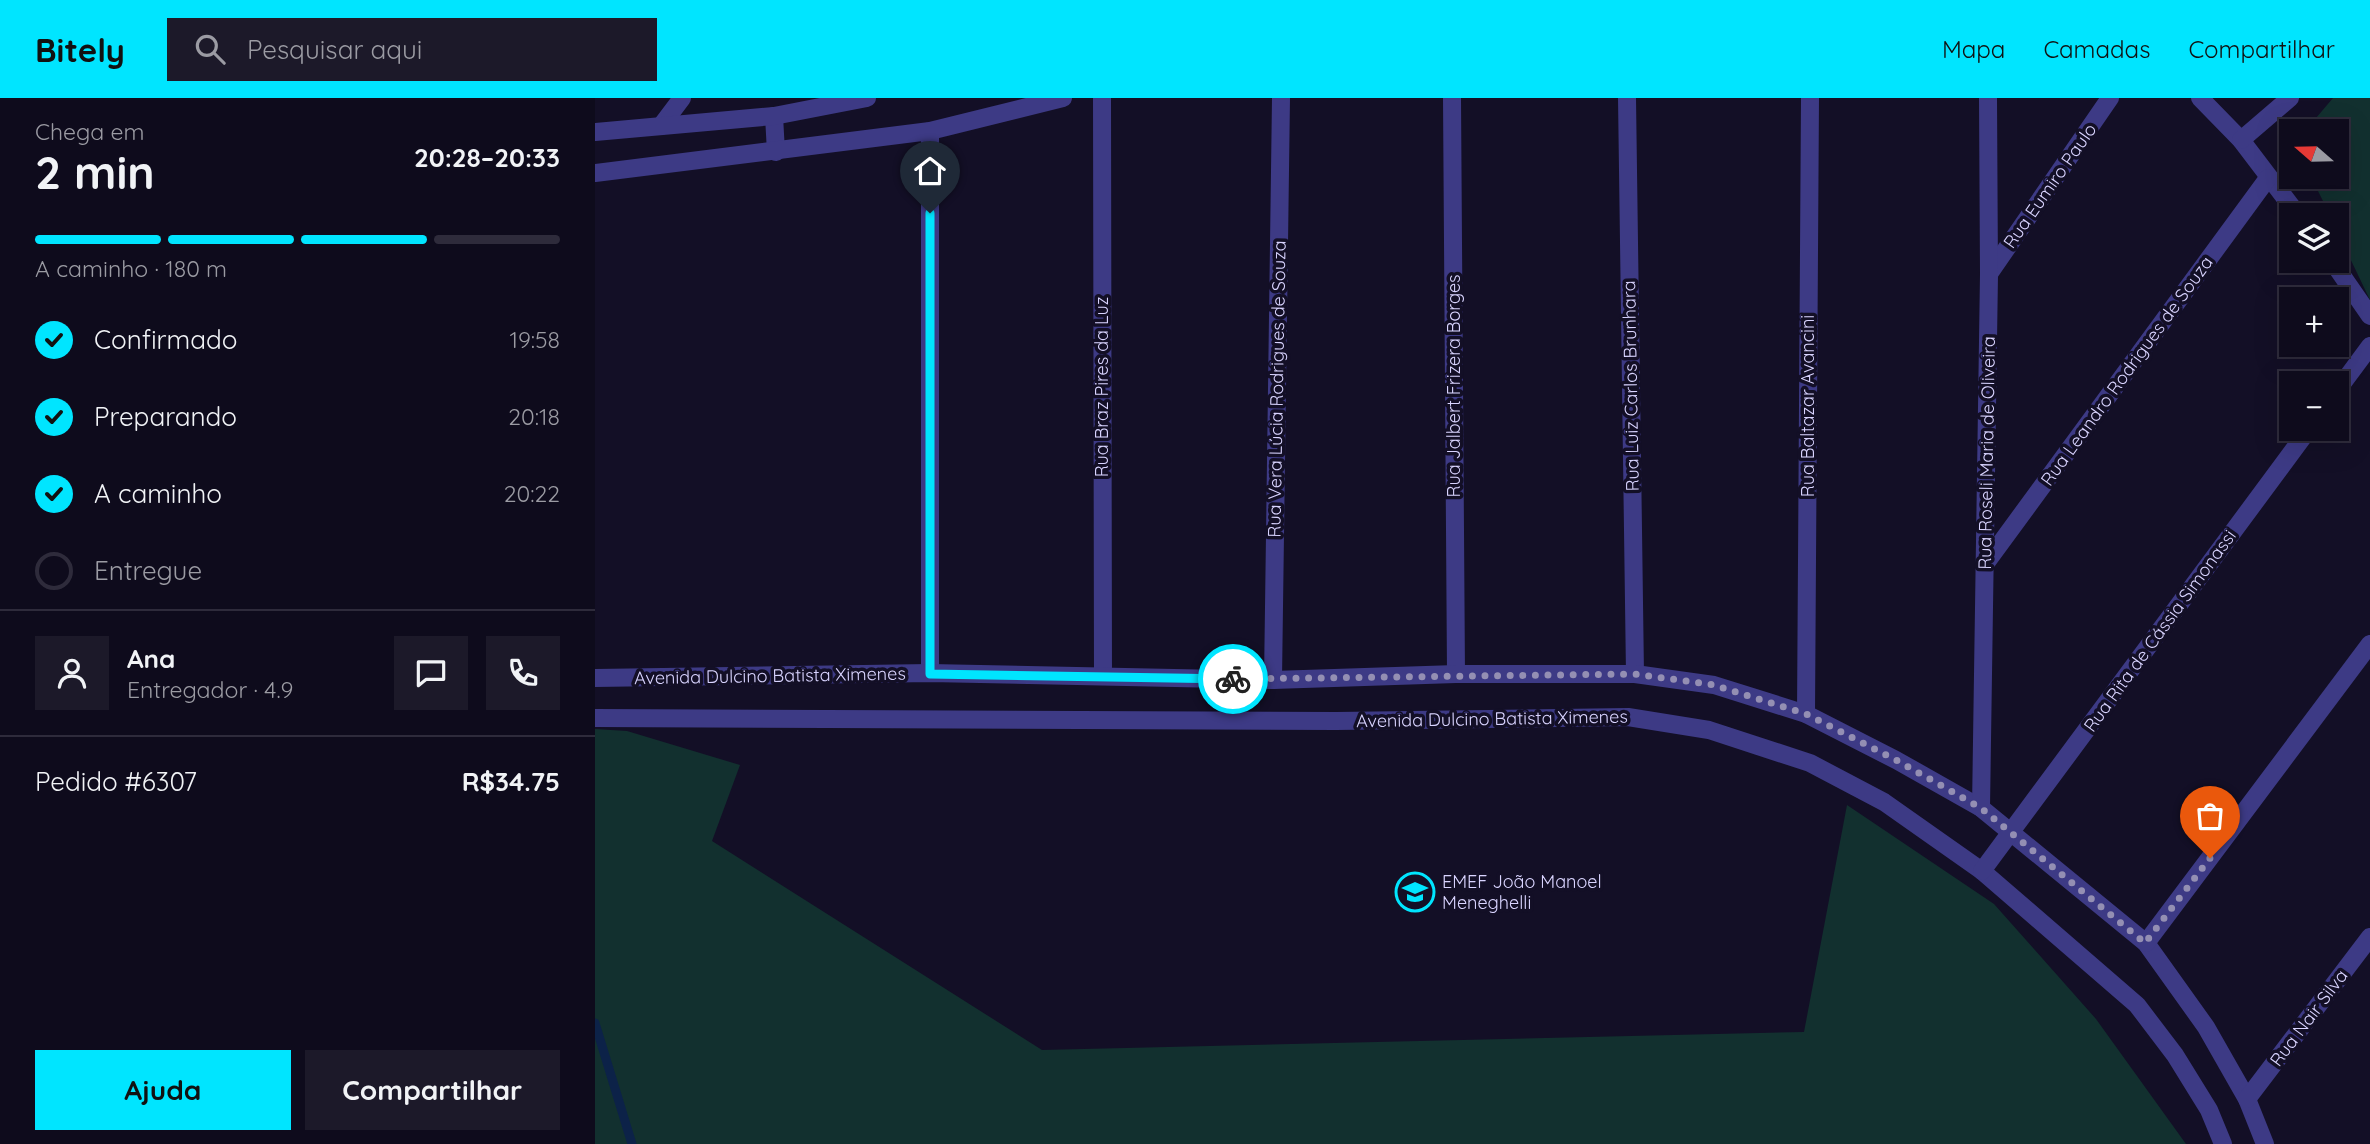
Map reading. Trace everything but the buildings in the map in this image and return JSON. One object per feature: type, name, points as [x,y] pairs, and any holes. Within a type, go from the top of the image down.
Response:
[{"type":"street","points":[[661,126],[682,98]]},
{"type":"street","points":[[595,132],[775,116],[867,98]]},
{"type":"street","points":[[595,173],[930,131],[1063,98]]},
{"type":"street","name":"Rua Braz Pires da Luz","points":[[1102,98],[1103,676]]},
{"type":"street","name":"Rua Vera Lúcia Rodrigues de Souza","points":[[1273,680],[1281,98]]},
{"type":"street","name":"Rua Jalbert Frizera Borges","points":[[1451,98],[1457,674]]},
{"type":"street","name":"Rua Luiz Carlos Brunhara","points":[[1627,98],[1635,674]]},
{"type":"street","name":"Rua Baltazar Avancini","points":[[1806,714],[1811,98]]},
{"type":"street","name":"Rua Roseli Maria de Oliveira","points":[[1981,808],[1989,274],[1988,98]]},
{"type":"street","name":"Rua Eumiro Paulo","points":[[1989,274],[2111,98]]},
{"type":"street","points":[[2200,98],[2241,140],[2288,203]]},
{"type":"street","points":[[2241,140],[2277,102]]},
{"type":"street","points":[[775,116],[776,152]]},
{"type":"street","points":[[930,131],[930,674]]},
{"type":"street","name":"Rua Leandro Rodrigues de Souza","points":[[1986,564],[2268,178]]},
{"type":"street","points":[[2340,273],[2370,316]]},
{"type":"street","points":[[2349,374],[2370,346]]},
{"type":"street","name":"Rua Rita de Cássia Simonassi","points":[[1982,872],[2300,441]]},
{"type":"street","points":[[2145,943],[2370,644]]},
{"type":"street","name":"Avenida Dulcino Batista Ximenes","points":[[595,678],[930,674],[1273,680],[1457,674],[1635,674],[1714,685],[1806,714],[1981,808],[2145,943],[2206,1027],[2247,1099],[2265,1144]]},
{"type":"street","name":"Avenida Dulcino Batista Ximenes","points":[[595,718],[1336,721],[1628,717],[1709,730],[1810,764],[1884,802],[1982,872],[2137,1005],[2175,1055],[2209,1110],[2223,1144]]},
{"type":"street","name":"Rua Nair Silva","points":[[2247,1099],[2370,937]]},
{"type":"green space","points":[[2333,98],[2370,98],[2370,300],[2349,256],[2349,203],[2324,203],[2317,189],[2349,189],[2349,119],[2315,119]]},
{"type":"green space","points":[[595,729],[627,731],[740,765],[712,841],[1042,1050],[1804,1032],[1847,805],[1994,904],[2096,1019],[2186,1144],[595,1144]]},
{"type":"waterway","points":[[595,1023],[632,1144]]},
{"type":"way so far","points":[[1233,679],[1457,674],[1635,674],[1714,685],[1806,714],[1981,808],[2145,943],[2210,858]]},
{"type":"place","name":"EMEF João Manoel Meneghelli","points":[[1415,892]]},
{"type":"route","points":[[930,213],[930,674],[1233,679]]}]
